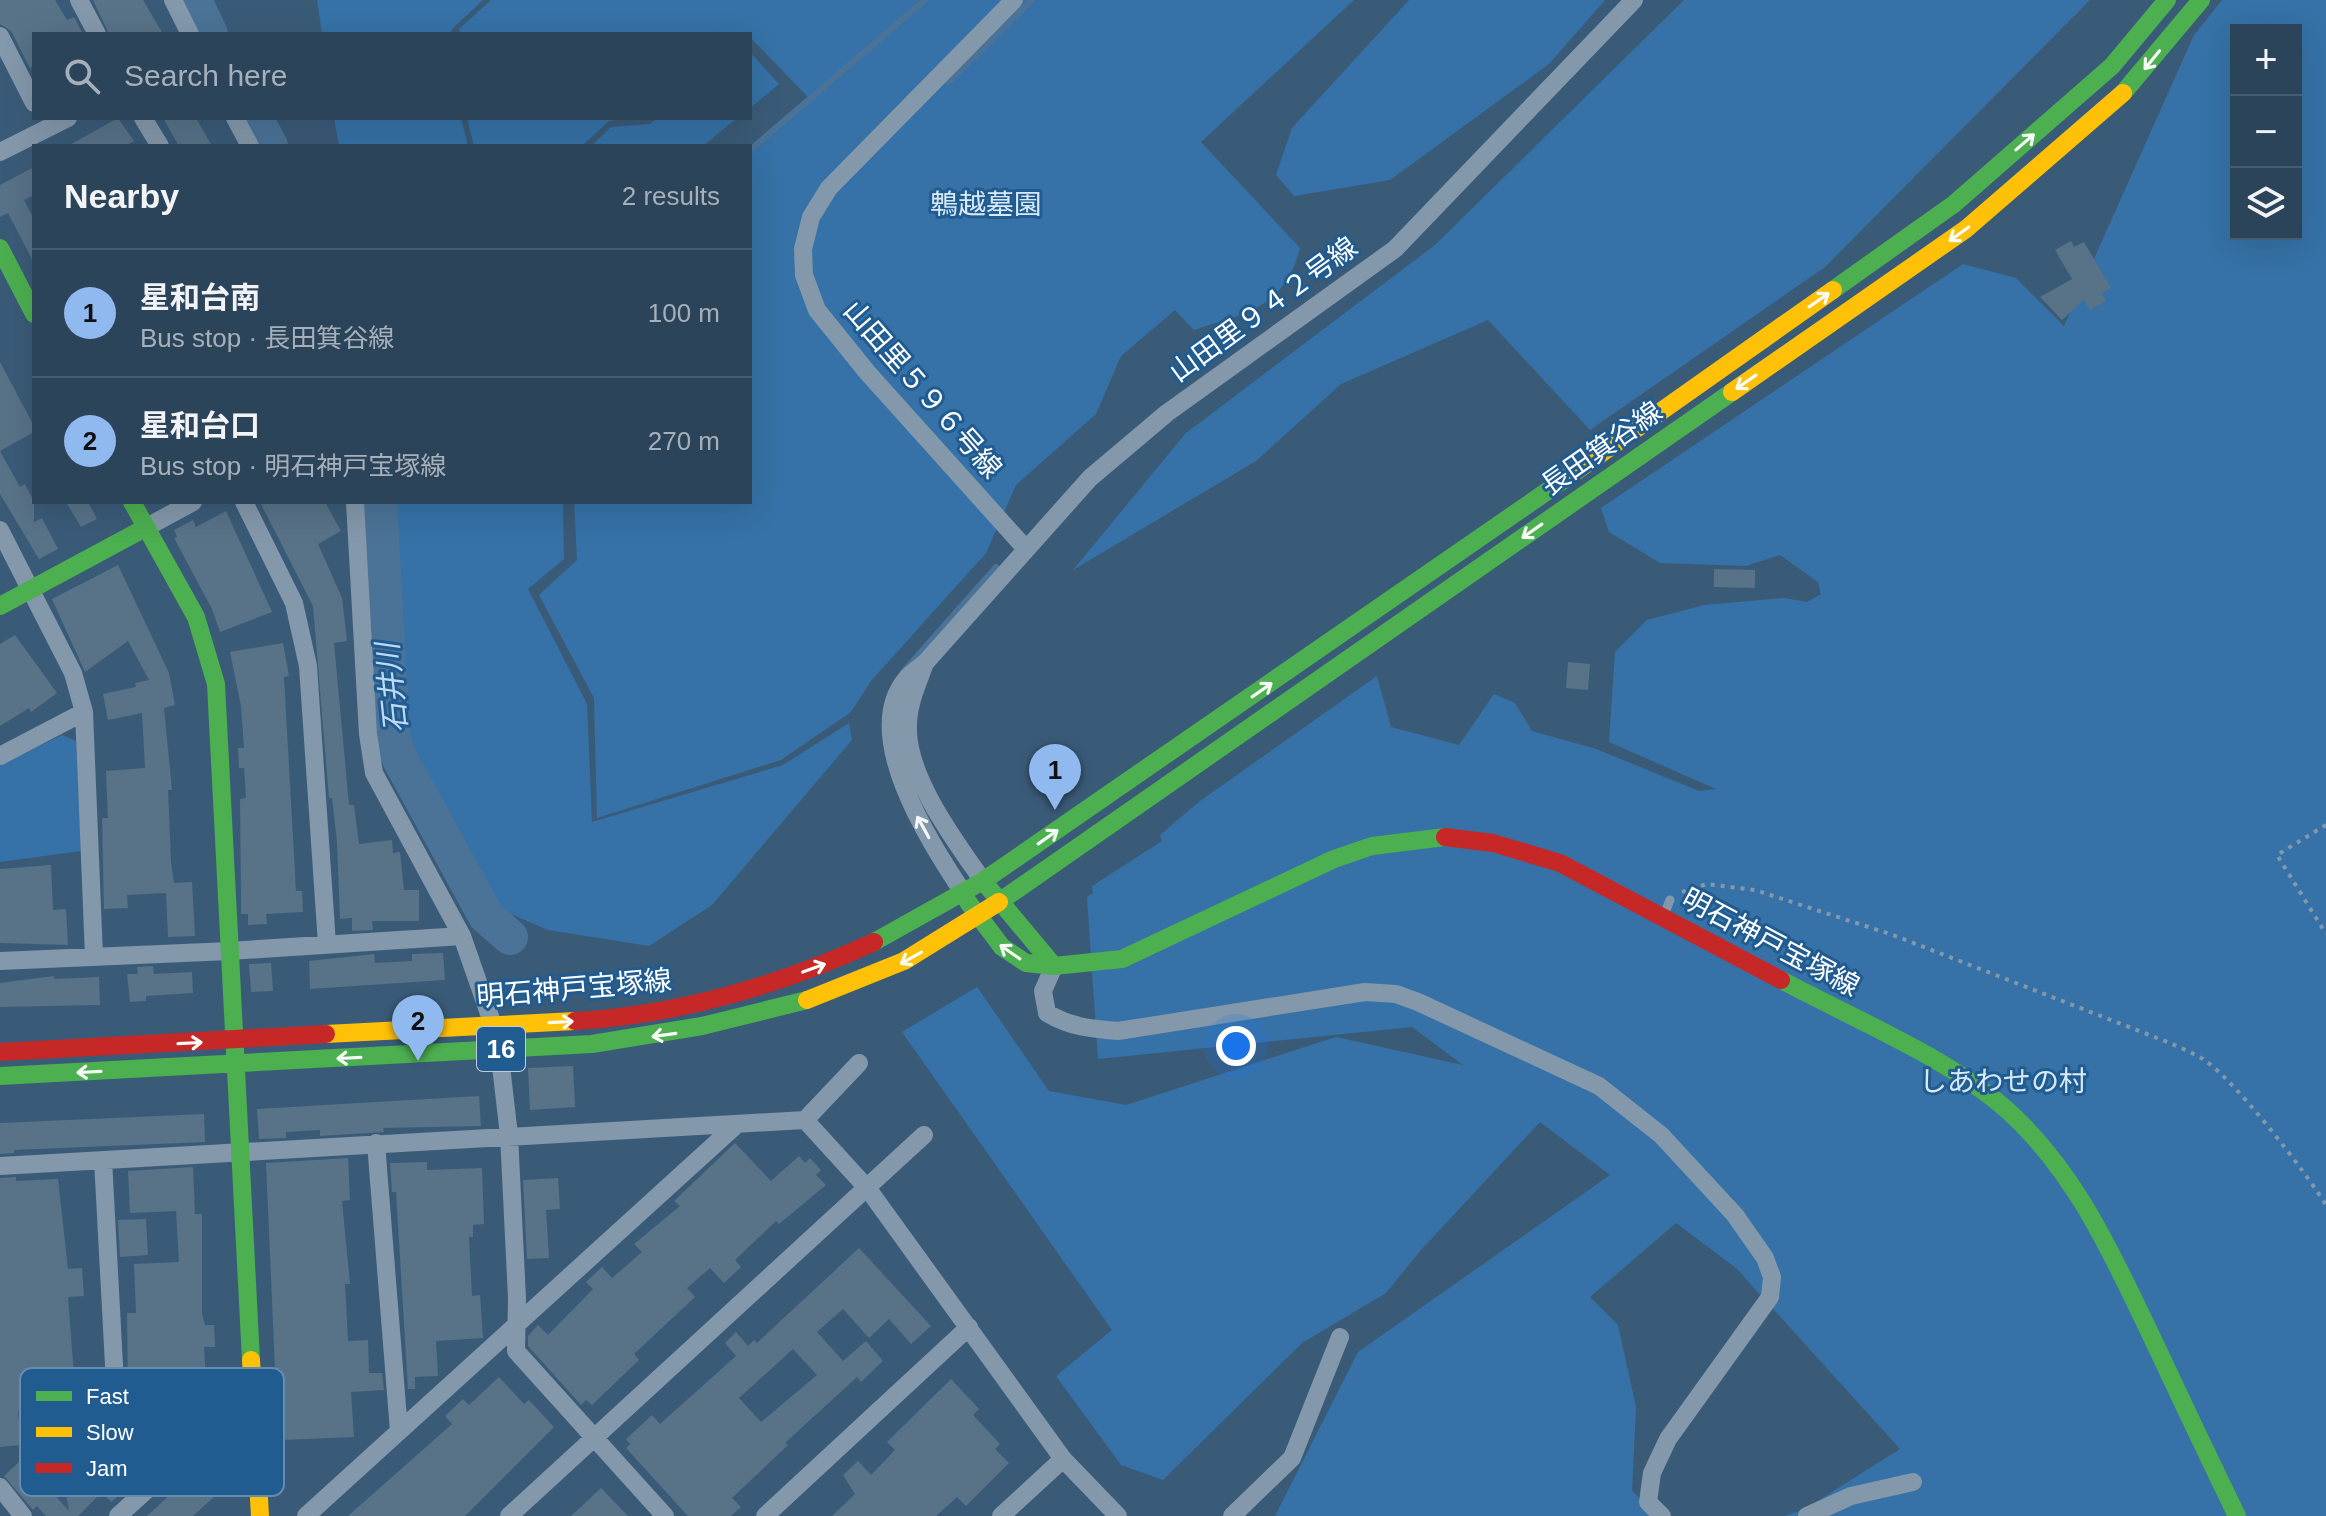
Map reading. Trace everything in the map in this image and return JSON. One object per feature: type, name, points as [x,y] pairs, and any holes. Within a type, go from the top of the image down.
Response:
[{"type":"street","points":[[79,0],[96,32]]},
{"type":"street","points":[[173,0],[189,32]]},
{"type":"street","name":"山田里５９６号線","points":[[1014,0],[829,188],[811,217],[803,249],[804,275],[817,310],[867,372],[1026,549]]},
{"type":"street","name":"山田里９４２号線","points":[[964,894],[901,784],[893,750],[896,698],[905,680],[925,663],[1090,478],[1167,413],[1357,279],[1403,241],[1634,0]]},
{"type":"street","name":"長田箕谷線","points":[[983,881],[1467,549],[1954,204],[2112,66],[2167,0]]},
{"type":"street","name":"長田箕谷線","points":[[999,902],[1966,229],[2130,87],[2201,0]]},
{"type":"street","points":[[0,36],[32,99]]},
{"type":"street","points":[[144,120],[159,144]]},
{"type":"street","points":[[236,120],[249,144]]},
{"type":"street","points":[[0,152],[44,123],[55,144]]},
{"type":"street","points":[[0,248],[32,310]]},
{"type":"street","points":[[133,504],[196,617],[216,684],[233,1065],[252,1368]]},
{"type":"street","points":[[0,606],[189,504]]},
{"type":"street","points":[[245,504],[294,603],[308,666],[327,944]]},
{"type":"street","points":[[355,504],[368,734],[374,773],[462,936],[493,1025]]},
{"type":"street","points":[[0,530],[33,589],[73,673],[84,712],[94,956]]},
{"type":"street","name":"山田里９４２号線","points":[[925,663],[910,703],[910,750],[918,775],[983,881]]},
{"type":"street","points":[[0,756],[84,712]]},
{"type":"street","name":"明石神戸宝塚線","points":[[978,918],[1002,947],[1026,963],[1054,966],[1122,959],[1334,859],[1372,846],[1435,836],[1493,843],[1560,863],[1667,908],[1962,1076],[2006,1109],[2044,1146],[2072,1183],[2105,1240],[2237,1516]]},
{"type":"street","points":[[983,881],[999,902],[1030,931],[1054,966],[1043,991],[1047,1013],[1062,1022],[1084,1028],[1118,1031],[1337,995],[1396,994],[1599,1086],[1661,1135],[1735,1215],[1765,1258],[1772,1277],[1770,1297],[1668,1439],[1652,1473],[1648,1502],[1662,1516]]},
{"type":"street","name":"明石神戸宝塚線","points":[[0,1052],[605,1018],[681,1008],[753,990],[867,948],[937,913],[983,881]]},
{"type":"street","points":[[964,894],[978,918]]},
{"type":"street","name":"明石神戸宝塚線","points":[[0,1076],[592,1044],[684,1032],[757,1017],[879,975],[978,918],[999,902]]},
{"type":"street","points":[[0,961],[462,936]]},
{"type":"street","points":[[499,1049],[509,1135],[517,1298],[516,1351],[665,1516]]},
{"type":"street","points":[[0,1166],[805,1120],[859,1063]]},
{"type":"street","points":[[805,1120],[868,1189],[1063,1459],[1118,1516]]},
{"type":"street","points":[[306,1516],[735,1126]]},
{"type":"street","points":[[509,1516],[924,1135]]},
{"type":"street","points":[[376,1143],[399,1431]]},
{"type":"street","points":[[103,1160],[114,1368]]},
{"type":"street","points":[[765,1516],[969,1327]]},
{"type":"street","points":[[1232,1516],[1292,1458],[1340,1337]]},
{"type":"street","points":[[1001,1516],[1063,1459]]},
{"type":"street","points":[[1807,1516],[1851,1496],[1913,1482]]},
{"type":"street","points":[[0,1487],[23,1516]]},
{"type":"street","points":[[118,1516],[140,1496]]},
{"type":"street","points":[[259,1496],[260,1516]]},
{"type":"path","points":[[2326,825],[2277,855],[2326,934]]},
{"type":"path","points":[[1667,908],[1688,887],[1707,884],[1755,890],[1893,935],[2170,1043],[2204,1060],[2225,1079],[2312,1181],[2326,1205]]},
{"type":"green space","points":[[317,0],[483,0],[452,32],[322,32]]},
{"type":"green space","name":"鵯越墓園","points":[[491,0],[1354,0],[1201,142],[1300,248],[1284,284],[1273,296],[1247,312],[1194,330],[1175,310],[1121,356],[1096,414],[1016,485],[986,553],[871,681],[851,712],[781,760],[597,818],[594,698],[539,595],[577,560],[574,504],[752,504],[752,149],[809,98],[752,39],[752,32],[460,32],[459,29]]},
{"type":"green space","points":[[1409,0],[1605,0],[1549,64],[1390,180],[1294,196],[1276,175],[1292,128]]},
{"type":"green space","points":[[1684,0],[2090,0],[1825,267],[1590,430],[1488,320],[1341,384],[1256,461],[1073,570],[1186,433],[1435,245]]},
{"type":"green space","name":"しあわせの村","points":[[2222,0],[2326,0],[2326,1516],[1785,1516],[1805,1509],[1900,1449],[1736,1268],[1676,1223],[1590,1297],[1618,1325],[1636,1407],[1632,1491],[1657,1516],[1275,1516],[1358,1352],[1610,1175],[1540,1122],[1421,1250],[1386,1293],[1302,1343],[1163,1480],[1121,1465],[1056,1376],[1112,1330],[902,1032],[977,987],[1049,1091],[1126,1105],[1336,1037],[1463,1065],[1412,1027],[1098,1059],[1087,897],[1093,893],[1092,886],[1162,841],[1160,835],[1200,801],[1377,676],[1391,727],[1459,745],[1494,694],[1515,703],[1532,731],[1596,749],[1699,791],[1716,789],[1609,742],[1615,652],[1647,620],[1704,605],[1784,598],[1807,602],[1821,594],[1818,582],[1780,555],[1746,566],[1660,563],[1609,532],[1601,508],[1963,264],[2016,278],[2064,326],[2194,35]]},
{"type":"green space","points":[[752,54],[779,84],[752,106]]},
{"type":"green space","points":[[334,120],[462,120],[468,144],[339,144]]},
{"type":"green space","points":[[468,120],[616,120],[609,121],[584,144],[474,144]]},
{"type":"green space","points":[[655,120],[735,120],[705,144],[593,144],[611,127],[650,124]]},
{"type":"green space","points":[[383,504],[563,504],[564,559],[528,589],[587,704],[592,822],[783,765],[849,723],[852,740],[712,905],[649,946],[548,930],[499,909],[398,745]]},
{"type":"green space","points":[[62,735],[76,741],[81,851],[0,862],[0,765]]},
{"type":"building","points":[[0,0],[55,0],[67,20],[74,17],[82,32],[32,32],[30,68],[11,31],[0,24]]},
{"type":"building","points":[[93,0],[143,0],[162,32],[108,32]]},
{"type":"building","points":[[114,120],[119,120],[134,141],[129,144],[72,144]]},
{"type":"building","points":[[164,120],[197,120],[211,144],[178,144]]},
{"type":"building","points":[[32,168],[32,196],[24,200],[32,215],[32,259],[8,213],[0,217],[0,185]]},
{"type":"building","points":[[2071,241],[2074,247],[2084,242],[2111,288],[2102,293],[2106,301],[2090,310],[2084,300],[2062,320],[2040,297],[2072,279],[2055,250]]},
{"type":"building","points":[[0,362],[32,422],[32,433],[0,451]]},
{"type":"building","points":[[0,451],[20,487],[25,484],[32,498],[34,522],[42,518],[58,549],[39,559],[0,494]]},
{"type":"building","points":[[67,504],[89,504],[97,519],[81,527]]},
{"type":"building","points":[[261,504],[326,504],[341,531],[318,544],[342,598],[347,641],[334,643],[349,805],[354,805],[359,844],[392,840],[393,853],[400,852],[404,890],[419,890],[419,921],[372,921],[373,930],[352,931],[352,918],[340,919],[337,842],[332,798],[329,798],[313,606]]},
{"type":"building","points":[[226,511],[272,612],[220,632],[212,609],[174,538],[177,537],[174,530],[193,520],[196,527]]},
{"type":"building","points":[[118,565],[169,673],[175,705],[164,708],[172,790],[168,790],[171,862],[174,883],[192,882],[195,936],[168,937],[166,893],[127,895],[128,908],[104,909],[102,818],[108,818],[106,771],[145,768],[142,713],[108,720],[103,694],[136,687],[135,683],[149,680],[128,641],[85,672],[52,599]]},
{"type":"building","points":[[1714,569],[1755,570],[1755,588],[1714,587]]},
{"type":"building","points":[[15,635],[57,693],[31,712],[29,708],[0,726],[0,644]]},
{"type":"building","points":[[283,643],[289,676],[284,677],[296,891],[302,891],[303,912],[266,914],[267,924],[248,925],[248,914],[241,914],[240,799],[246,798],[244,768],[239,768],[238,748],[244,748],[241,706],[230,652]]},
{"type":"building","points":[[1568,662],[1590,664],[1588,690],[1566,688]]},
{"type":"building","points":[[51,865],[53,910],[66,909],[68,945],[0,943],[0,869]]},
{"type":"building","points":[[443,953],[445,980],[310,989],[309,961],[374,954],[375,963],[412,961],[412,954]]},
{"type":"building","points":[[271,963],[273,991],[251,992],[249,964]]},
{"type":"building","points":[[153,966],[154,974],[192,972],[193,993],[146,996],[146,1001],[130,1002],[127,974],[138,974],[137,967]]},
{"type":"building","points":[[54,976],[54,979],[99,977],[100,1005],[0,1007],[0,983]]},
{"type":"building","points":[[573,1066],[575,1107],[530,1110],[528,1068]]},
{"type":"building","points":[[479,1096],[481,1126],[383,1128],[384,1132],[320,1136],[320,1130],[286,1132],[286,1138],[259,1139],[257,1109]]},
{"type":"building","points":[[204,1114],[205,1142],[14,1150],[14,1153],[0,1154],[0,1123]]},
{"type":"building","points":[[735,1143],[771,1181],[799,1156],[805,1163],[810,1158],[821,1170],[816,1175],[826,1185],[779,1224],[776,1221],[735,1260],[741,1267],[724,1283],[710,1268],[687,1288],[695,1297],[634,1354],[639,1360],[592,1405],[586,1400],[581,1405],[528,1346],[528,1336],[538,1325],[548,1335],[593,1289],[586,1282],[602,1267],[612,1278],[642,1252],[634,1244],[680,1206],[674,1201]]},
{"type":"building","points":[[348,1158],[350,1200],[342,1201],[350,1284],[345,1284],[348,1341],[368,1340],[369,1373],[382,1373],[384,1390],[351,1392],[354,1437],[284,1440],[284,1368],[275,1368],[266,1163]]},
{"type":"building","points":[[427,1162],[427,1170],[482,1168],[484,1224],[473,1225],[473,1237],[469,1237],[472,1296],[480,1295],[483,1338],[436,1341],[438,1376],[415,1377],[415,1389],[408,1389],[396,1192],[392,1192],[390,1163]]},
{"type":"building","points":[[193,1167],[195,1214],[202,1214],[202,1313],[205,1325],[214,1325],[215,1347],[204,1347],[205,1368],[128,1368],[127,1313],[136,1313],[134,1264],[179,1262],[176,1211],[130,1213],[128,1171]]},
{"type":"building","points":[[16,1177],[16,1181],[58,1179],[68,1269],[82,1268],[84,1296],[68,1297],[73,1368],[20,1368],[20,1445],[0,1447],[0,1178]]},
{"type":"building","points":[[558,1178],[560,1209],[546,1210],[549,1258],[527,1259],[523,1180]]},
{"type":"building","points":[[146,1219],[148,1255],[120,1257],[118,1220]]},
{"type":"building","points":[[859,1248],[931,1326],[911,1344],[889,1319],[869,1338],[843,1309],[817,1332],[843,1361],[866,1341],[883,1361],[861,1382],[857,1377],[785,1443],[788,1445],[732,1498],[741,1507],[731,1516],[688,1516],[626,1448],[630,1444],[626,1439],[652,1415],[660,1424],[736,1356],[725,1343],[736,1332],[748,1346],[754,1340],[757,1343]],"holes":[[[793,1349],[817,1375],[761,1422],[739,1398]]]},
{"type":"building","points":[[499,1377],[524,1404],[529,1400],[554,1427],[465,1516],[348,1516],[452,1424],[445,1416],[463,1399],[469,1405]]},
{"type":"building","points":[[951,1379],[979,1409],[973,1415],[1000,1444],[995,1449],[1009,1463],[966,1506],[957,1497],[936,1516],[832,1516],[855,1494],[843,1475],[858,1461],[871,1475],[895,1450],[887,1442]]},
{"type":"building","points":[[20,1461],[20,1495],[4,1476]]},
{"type":"building","points":[[601,1488],[628,1516],[571,1516]]},
{"type":"building","points":[[21,1496],[55,1496],[69,1511],[66,1496],[98,1496],[78,1516],[46,1516],[37,1506],[33,1510]]},
{"type":"building","points":[[169,1496],[215,1496],[193,1516],[147,1516]]},
{"type":"waterway","name":"石井川","points":[[194,0],[209,32]]},
{"type":"waterway","points":[[752,148],[925,0]]},
{"type":"waterway","points":[[948,82],[1032,0]]},
{"type":"waterway","name":"石井川","points":[[256,120],[269,144]]},
{"type":"waterway","name":"石井川","points":[[379,504],[392,737],[400,759],[486,916],[510,937]]},
{"type":"waterway","points":[[903,672],[996,567]]},
{"type":"traffic: fast","points":[[1833,290],[1954,204],[2112,66],[2167,0]]},
{"type":"traffic: fast","points":[[2123,93],[2201,0]]},
{"type":"traffic: fast","points":[[0,248],[32,310]]},
{"type":"traffic: fast","points":[[999,902],[1732,392]]},
{"type":"traffic: fast","points":[[1054,966],[983,881],[1575,472]]},
{"type":"traffic: fast","points":[[133,504],[196,617],[216,684],[251,1360]]},
{"type":"traffic: fast","points":[[0,606],[145,528]]},
{"type":"traffic: fast","points":[[968,902],[1002,947],[1026,963],[1054,966],[1122,959],[1334,859],[1372,846],[1445,837]]},
{"type":"traffic: fast","points":[[874,942],[983,881]]},
{"type":"traffic: fast","points":[[1781,980],[1898,1039],[1956,1073],[2007,1110],[2031,1133],[2071,1185],[2104,1241],[2237,1516]]},
{"type":"traffic: fast","points":[[0,1076],[592,1044],[702,1026],[807,1000]]},
{"type":"traffic: slow","points":[[1732,392],[1966,229],[2123,93]]},
{"type":"traffic: slow","points":[[1575,472],[1833,290]]},
{"type":"traffic: slow","points":[[807,1000],[904,961],[999,902]]},
{"type":"traffic: slow","points":[[326,1034],[575,1021]]},
{"type":"traffic: slow","points":[[251,1360],[251,1368]]},
{"type":"traffic: slow","points":[[259,1496],[260,1516]]},
{"type":"traffic: jam","points":[[1445,837],[1493,843],[1560,863],[1781,980]]},
{"type":"traffic: jam","points":[[575,1021],[652,1012],[728,995],[802,972],[874,942]]},
{"type":"traffic: jam","points":[[0,1052],[326,1034]]},
{"type":"place","name":"星和台南","points":[[1055,810]]},
{"type":"place","name":"星和台口","points":[[418,1061]]}]
